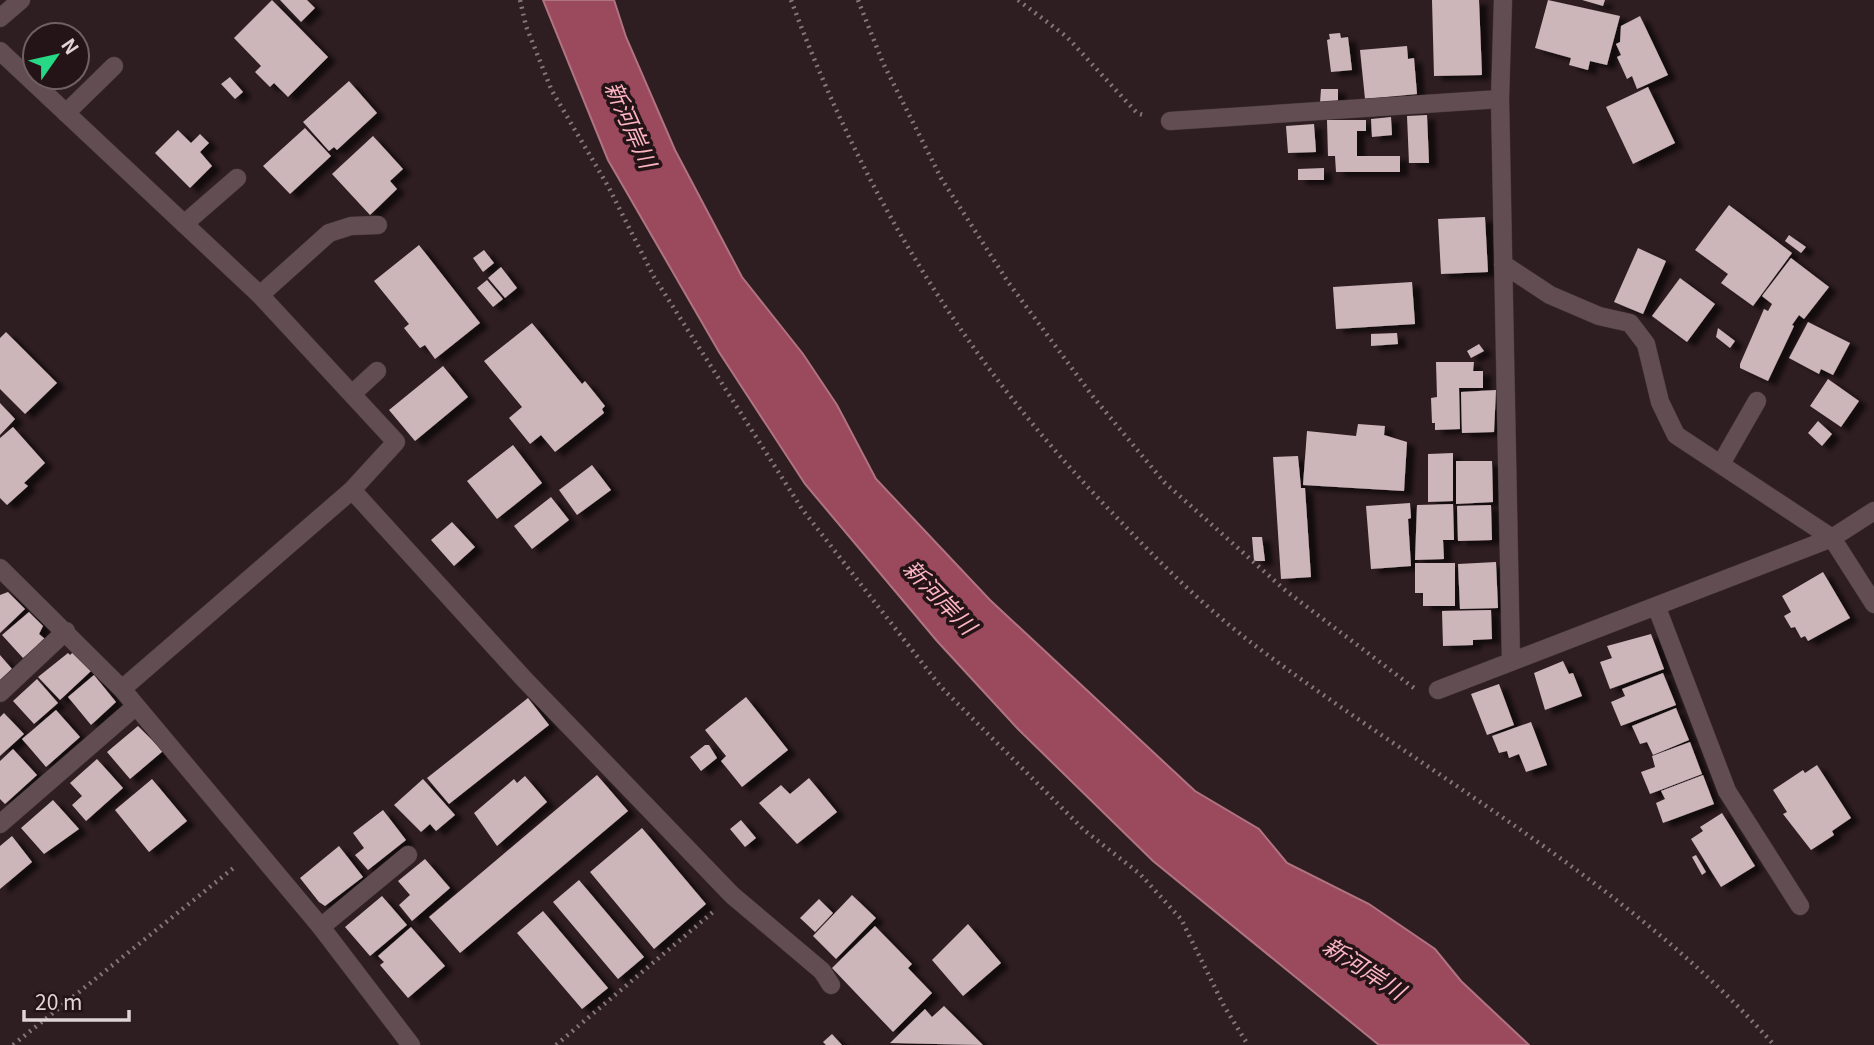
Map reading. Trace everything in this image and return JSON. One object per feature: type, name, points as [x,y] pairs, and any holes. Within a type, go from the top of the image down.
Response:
[{"type":"street","points":[[0,18],[21,0]]},
{"type":"street","points":[[1503,0],[1500,99],[1511,662]]},
{"type":"street","points":[[0,51],[260,295],[396,442],[352,489],[122,689]]},
{"type":"street","points":[[66,113],[114,66]]},
{"type":"street","points":[[1170,121],[1500,99]]},
{"type":"street","points":[[184,224],[237,178]]},
{"type":"street","points":[[260,295],[329,233],[351,226],[378,225]]},
{"type":"street","points":[[1503,264],[1550,295],[1599,316],[1630,323],[1646,344],[1667,421],[1676,435],[1722,462],[1832,538],[1874,604]]},
{"type":"street","points":[[352,394],[377,371]]},
{"type":"street","points":[[1722,462],[1757,401]]},
{"type":"street","points":[[352,489],[525,680],[732,895],[814,964],[831,985]]},
{"type":"street","points":[[1438,690],[1657,608],[1832,538],[1874,511]]},
{"type":"street","points":[[1,570],[122,689],[257,849],[411,1045]]},
{"type":"street","points":[[1657,608],[1727,791],[1800,906]]},
{"type":"street","points":[[0,693],[66,631]]},
{"type":"street","points":[[0,824],[136,706]]},
{"type":"street","points":[[321,928],[408,855]]},
{"type":"path","points":[[520,0],[526,26],[552,91],[608,186],[654,277],[802,509],[941,687],[1084,830],[1140,874],[1181,919],[1224,1006],[1248,1045]]},
{"type":"path","points":[[791,0],[814,62],[858,160],[916,263],[969,346],[1081,482],[1162,565],[1254,645],[1608,893],[1703,975],[1774,1045]]},
{"type":"path","points":[[858,0],[883,63],[941,178],[1008,282],[1094,398],[1164,482],[1286,591],[1410,688],[1438,690]]},
{"type":"path","points":[[1018,0],[1067,37],[1137,113],[1170,121]]},
{"type":"path","points":[[13,1045],[257,849]]},
{"type":"path","points":[[556,1045],[732,895]]},
{"type":"water","name":"新河岸川","points":[[543,0],[614,0],[626,37],[675,150],[742,277],[803,354],[837,405],[876,479],[990,600],[1195,791],[1259,829],[1287,863],[1369,904],[1435,949],[1461,981],[1529,1045],[1379,1045],[1153,861],[1018,729],[937,641],[805,484],[719,352],[608,160]]},
{"type":"building","points":[[272,0],[328,57],[288,97],[274,83],[270,87],[255,72],[261,66],[234,38]]},
{"type":"building","points":[[280,0],[307,0],[315,8],[301,22]]},
{"type":"building","points":[[1432,0],[1479,0],[1482,75],[1434,76]]},
{"type":"building","points":[[1548,0],[1620,16],[1607,65],[1590,61],[1588,70],[1569,65],[1571,58],[1535,48]]},
{"type":"building","points":[[1582,0],[1605,0],[1603,6]]},
{"type":"building","points":[[1640,16],[1668,75],[1637,89],[1632,76],[1627,79],[1617,57],[1621,55],[1616,44],[1620,42],[1621,26]]},
{"type":"building","points":[[1340,33],[1341,38],[1348,37],[1352,70],[1331,72],[1327,40],[1330,39],[1329,34]]},
{"type":"building","points":[[1407,46],[1408,59],[1414,58],[1417,94],[1365,99],[1360,50]]},
{"type":"building","points":[[230,77],[243,92],[235,99],[221,84]]},
{"type":"building","points":[[349,81],[377,113],[337,150],[334,147],[329,151],[303,122]]},
{"type":"building","points":[[1648,87],[1675,143],[1633,164],[1606,107]]},
{"type":"building","points":[[1321,89],[1338,89],[1338,104],[1320,103]]},
{"type":"building","points":[[1427,115],[1429,163],[1409,163],[1407,116]]},
{"type":"building","points":[[1391,117],[1392,135],[1372,137],[1371,119]]},
{"type":"building","points":[[1327,120],[1366,120],[1366,131],[1357,131],[1357,156],[1400,156],[1400,172],[1336,172],[1335,156],[1328,156]]},
{"type":"building","points":[[1314,124],[1316,152],[1288,153],[1286,126]]},
{"type":"building","points":[[305,128],[331,156],[290,194],[263,166]]},
{"type":"building","points":[[178,130],[191,143],[200,134],[209,143],[200,152],[212,166],[190,188],[155,153]]},
{"type":"building","points":[[373,136],[403,169],[390,181],[397,189],[370,215],[332,174]]},
{"type":"building","points":[[1324,168],[1324,180],[1298,180],[1298,169]]},
{"type":"building","points":[[1729,205],[1792,253],[1753,306],[1721,283],[1728,274],[1695,250]]},
{"type":"building","points":[[1485,217],[1488,272],[1441,274],[1438,219]]},
{"type":"building","points":[[1789,235],[1806,247],[1801,253],[1785,241]]},
{"type":"building","points":[[419,245],[480,323],[435,359],[425,345],[420,348],[404,328],[409,324],[374,281]]},
{"type":"building","points":[[1638,248],[1666,261],[1643,314],[1614,302]]},
{"type":"building","points":[[484,250],[494,263],[483,272],[473,258]]},
{"type":"building","points":[[1791,258],[1829,287],[1804,319],[1799,315],[1792,325],[1794,326],[1768,381],[1740,368],[1740,364],[1764,309],[1768,311],[1772,304],[1762,296]]},
{"type":"building","points":[[501,267],[517,288],[505,298],[488,278]]},
{"type":"building","points":[[1680,278],[1715,304],[1687,342],[1652,316]]},
{"type":"building","points":[[487,280],[503,299],[493,307],[477,288]]},
{"type":"building","points":[[1412,282],[1415,324],[1336,329],[1333,287]]},
{"type":"building","points":[[1808,322],[1850,343],[1833,375],[1821,369],[1819,374],[1789,358]]},
{"type":"building","points":[[532,323],[582,384],[585,381],[605,406],[602,409],[604,413],[555,452],[541,435],[530,444],[509,418],[522,407],[484,361]]},
{"type":"building","points":[[1718,328],[1735,341],[1730,348],[1716,337]]},
{"type":"building","points":[[6,332],[57,383],[25,414],[0,389],[0,338]]},
{"type":"building","points":[[1397,333],[1398,344],[1371,346],[1371,334]]},
{"type":"building","points":[[1479,344],[1484,351],[1471,358],[1467,351]]},
{"type":"building","points":[[1436,362],[1474,362],[1473,371],[1483,371],[1483,388],[1459,388],[1460,429],[1435,430],[1435,423],[1432,423],[1431,398],[1437,397]]},
{"type":"building","points":[[443,366],[468,397],[415,441],[389,410]]},
{"type":"building","points":[[1828,379],[1859,401],[1841,427],[1810,406]]},
{"type":"building","points":[[1496,390],[1494,432],[1462,433],[1461,392]]},
{"type":"building","points":[[0,403],[15,419],[0,435]]},
{"type":"building","points":[[1818,421],[1832,434],[1822,446],[1808,433]]},
{"type":"building","points":[[1358,424],[1385,426],[1384,435],[1407,442],[1404,491],[1303,485],[1307,431],[1356,436]]},
{"type":"building","points":[[13,427],[45,463],[24,483],[28,486],[7,505],[0,498],[0,438]]},
{"type":"building","points":[[513,445],[542,483],[497,519],[467,481]]},
{"type":"building","points":[[1453,453],[1453,501],[1428,502],[1428,454]]},
{"type":"building","points":[[1298,456],[1301,488],[1305,488],[1311,577],[1281,579],[1273,457]]},
{"type":"building","points":[[1456,461],[1492,461],[1493,502],[1456,504]]},
{"type":"building","points":[[592,465],[611,490],[577,515],[559,490]]},
{"type":"building","points":[[551,497],[569,520],[532,549],[514,526]]},
{"type":"building","points":[[1410,503],[1411,518],[1408,519],[1411,566],[1371,569],[1366,506]]},
{"type":"building","points":[[1453,504],[1454,540],[1443,540],[1444,559],[1415,560],[1417,505]]},
{"type":"building","points":[[1491,505],[1492,540],[1458,541],[1457,506]]},
{"type":"building","points":[[452,522],[475,547],[454,566],[431,540]]},
{"type":"building","points":[[1252,537],[1262,537],[1265,561],[1254,561]]},
{"type":"building","points":[[1496,562],[1498,608],[1460,609],[1458,564]]},
{"type":"building","points":[[1415,563],[1455,563],[1455,606],[1423,606],[1423,593],[1415,593]]},
{"type":"building","points":[[1823,572],[1850,618],[1808,641],[1805,636],[1801,638],[1795,627],[1791,628],[1784,616],[1791,612],[1782,596]]},
{"type":"building","points":[[8,592],[25,609],[0,633],[0,595]]},
{"type":"building","points":[[1491,610],[1492,639],[1473,640],[1473,645],[1443,646],[1442,611]]},
{"type":"building","points":[[29,612],[43,626],[39,634],[45,639],[23,658],[2,635]]},
{"type":"building","points":[[1651,634],[1664,669],[1610,689],[1600,662],[1612,658],[1607,646]]},
{"type":"building","points":[[73,652],[91,671],[60,700],[38,677]]},
{"type":"building","points":[[0,655],[12,669],[0,680]]},
{"type":"building","points":[[1563,661],[1569,674],[1573,673],[1582,696],[1545,710],[1534,673]]},
{"type":"building","points":[[1663,673],[1676,705],[1621,726],[1611,702],[1625,696],[1622,689]]},
{"type":"building","points":[[94,675],[116,702],[91,725],[68,697]]},
{"type":"building","points":[[37,679],[58,703],[34,724],[13,701]]},
{"type":"building","points":[[1499,684],[1514,725],[1487,735],[1471,694]]},
{"type":"building","points":[[746,697],[788,750],[742,787],[721,761],[726,756],[705,730]]},
{"type":"building","points":[[528,698],[549,725],[449,804],[427,778]]},
{"type":"building","points":[[1676,708],[1689,740],[1653,755],[1647,742],[1640,744],[1632,726]]},
{"type":"building","points":[[56,710],[80,737],[46,767],[22,739]]},
{"type":"building","points":[[4,713],[24,734],[0,756],[0,717]]},
{"type":"building","points":[[1531,722],[1547,765],[1526,772],[1519,754],[1509,758],[1507,751],[1499,753],[1492,736]]},
{"type":"building","points":[[138,726],[163,751],[130,779],[107,752]]},
{"type":"building","points":[[1690,742],[1702,774],[1650,794],[1641,772],[1655,767],[1652,756]]},
{"type":"building","points":[[705,745],[709,745],[717,758],[701,771],[690,757]]},
{"type":"building","points":[[13,749],[37,775],[5,804],[0,799],[0,761]]},
{"type":"building","points":[[97,759],[123,788],[86,821],[72,805],[82,796],[70,783]]},
{"type":"building","points":[[1817,765],[1851,818],[1832,831],[1834,835],[1811,850],[1783,814],[1787,812],[1773,790],[1803,770],[1805,773]]},
{"type":"building","points":[[597,775],[628,811],[460,953],[429,917]]},
{"type":"building","points":[[1703,775],[1714,804],[1663,823],[1656,803],[1665,799],[1661,791]]},
{"type":"building","points":[[525,776],[547,802],[497,846],[474,813],[514,779],[517,783]]},
{"type":"building","points":[[809,778],[837,812],[797,844],[759,803],[781,785],[790,794]]},
{"type":"building","points":[[152,779],[187,821],[149,852],[115,810]]},
{"type":"building","points":[[423,779],[455,815],[436,831],[430,824],[421,832],[394,805]]},
{"type":"building","points":[[53,800],[79,829],[44,854],[21,828]]},
{"type":"building","points":[[383,810],[406,840],[368,870],[355,855],[364,848],[353,833]]},
{"type":"building","points":[[1722,813],[1755,866],[1721,887],[1691,839],[1703,831],[1700,827]]},
{"type":"building","points":[[741,820],[756,838],[745,847],[730,829]]},
{"type":"building","points":[[642,828],[706,904],[654,949],[590,872]]},
{"type":"building","points":[[12,836],[32,862],[0,889],[0,846]]},
{"type":"building","points":[[339,846],[363,877],[325,906],[300,878]]},
{"type":"building","points":[[1696,855],[1706,872],[1702,875],[1692,857]]},
{"type":"building","points":[[425,859],[450,888],[412,921],[399,905],[410,895],[398,881]]},
{"type":"building","points":[[579,880],[644,957],[618,979],[553,902]]},
{"type":"building","points":[[852,895],[876,918],[836,959],[813,936]]},
{"type":"building","points":[[382,896],[407,925],[370,956],[345,927]]},
{"type":"building","points":[[819,899],[833,913],[815,932],[800,918]]},
{"type":"building","points":[[543,911],[608,988],[582,1009],[517,933]]},
{"type":"building","points":[[968,924],[1001,963],[963,996],[932,960]]},
{"type":"building","points":[[875,926],[912,964],[908,968],[932,993],[893,1032],[832,968]]},
{"type":"building","points":[[411,927],[445,966],[408,998],[380,965],[384,962],[378,956]]},
{"type":"building","points":[[944,1006],[983,1045],[890,1043],[925,1009],[932,1017]]},
{"type":"building","points":[[832,1034],[842,1045],[826,1045],[823,1042]]}]
